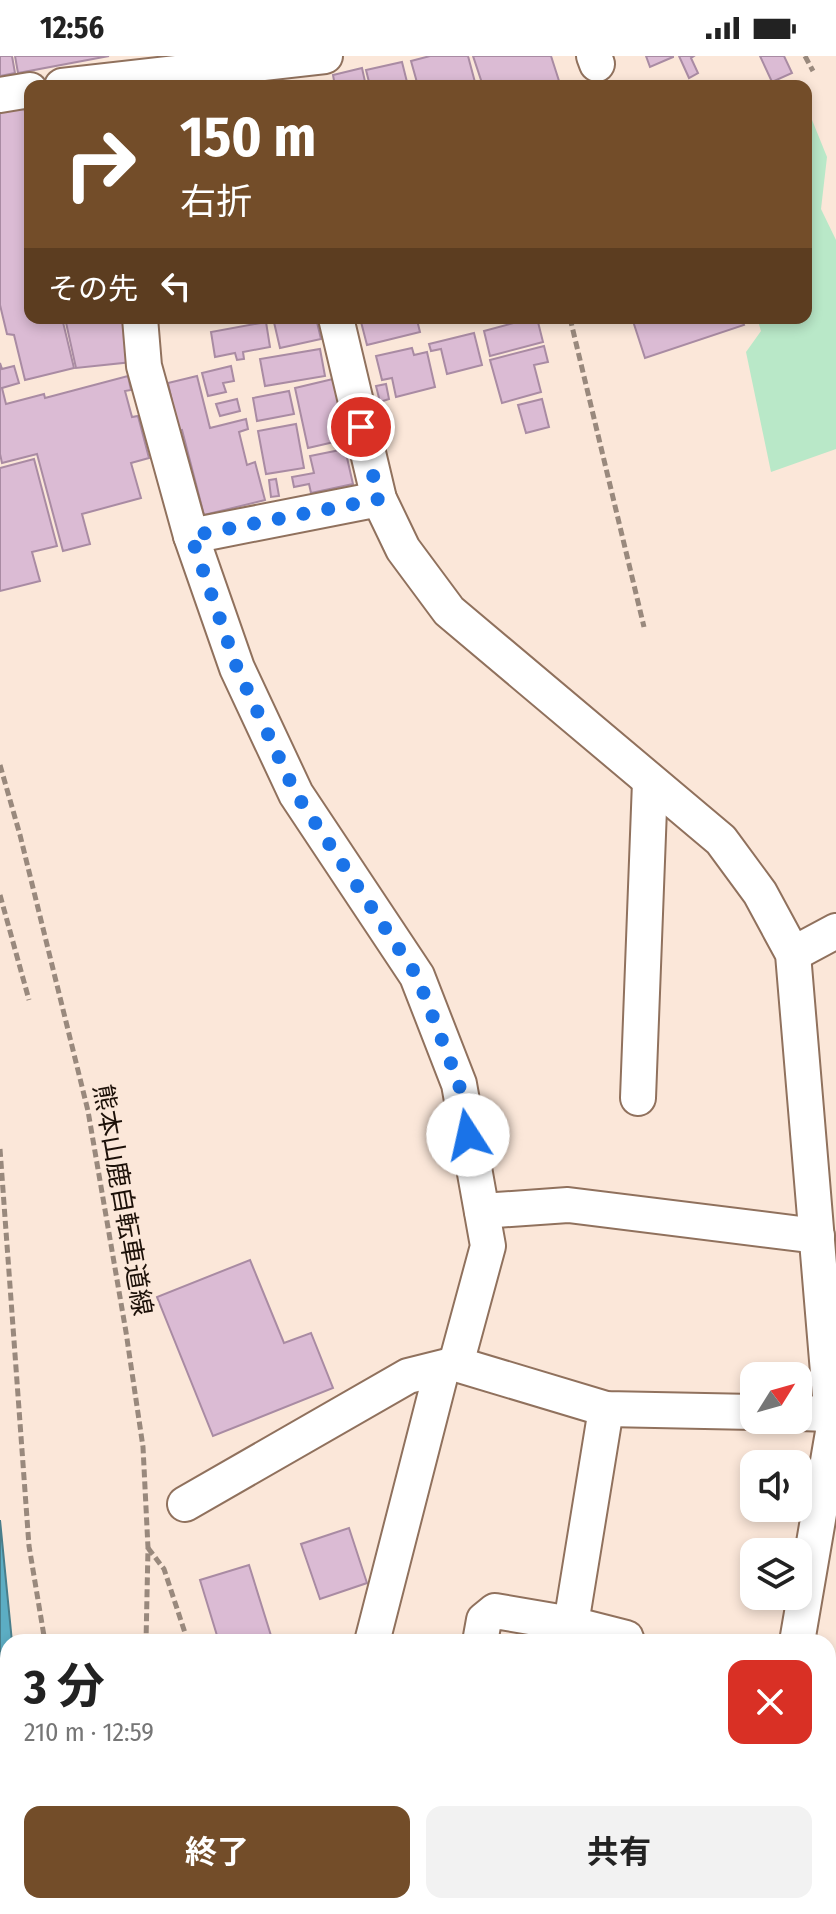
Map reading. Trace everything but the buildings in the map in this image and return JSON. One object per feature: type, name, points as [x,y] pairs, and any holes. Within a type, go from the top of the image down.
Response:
[{"type":"street","points":[[96,80],[131,74],[283,68],[325,56]]},
{"type":"street","points":[[0,95],[24,91]]},
{"type":"street","points":[[140,324],[144,366],[191,536],[237,668],[296,794],[417,976],[459,1084],[482,1211],[488,1246],[449,1366],[375,1634]]},
{"type":"street","points":[[337,324],[379,499],[403,549],[449,611],[721,840],[760,893],[793,954],[817,1236],[829,1290],[825,1423],[798,1634]]},
{"type":"street","points":[[191,536],[379,499]]},
{"type":"street","points":[[638,1098],[650,782]]},
{"type":"street","points":[[793,954],[836,931]]},
{"type":"street","points":[[482,1211],[568,1205],[817,1236]]},
{"type":"street","points":[[185,1504],[408,1376],[449,1366],[606,1409],[740,1412]]},
{"type":"street","points":[[571,1624],[606,1409]]},
{"type":"street","points":[[481,1634],[484,1620],[495,1611],[610,1634]]},
{"type":"path","points":[[805,56],[813,71]]},
{"type":"path","points":[[571,324],[644,627]]},
{"type":"path","name":"熊本山鹿自転車道線","points":[[0,765],[88,1111],[143,1447],[148,1548],[164,1569],[185,1634]]},
{"type":"path","points":[[0,895],[29,1000]]},
{"type":"path","points":[[0,1149],[29,1546],[44,1634]]},
{"type":"path","points":[[146,1634],[148,1548]]},
{"type":"green space","points":[[812,120],[827,157],[821,209],[836,240],[836,449],[771,472],[746,352],[761,331],[759,324],[812,324]]},
{"type":"water","points":[[0,1520],[11,1634],[0,1634]]},
{"type":"route","points":[[361,427],[379,499],[191,536],[237,668],[296,794],[417,976],[459,1084],[468,1135]]}]
